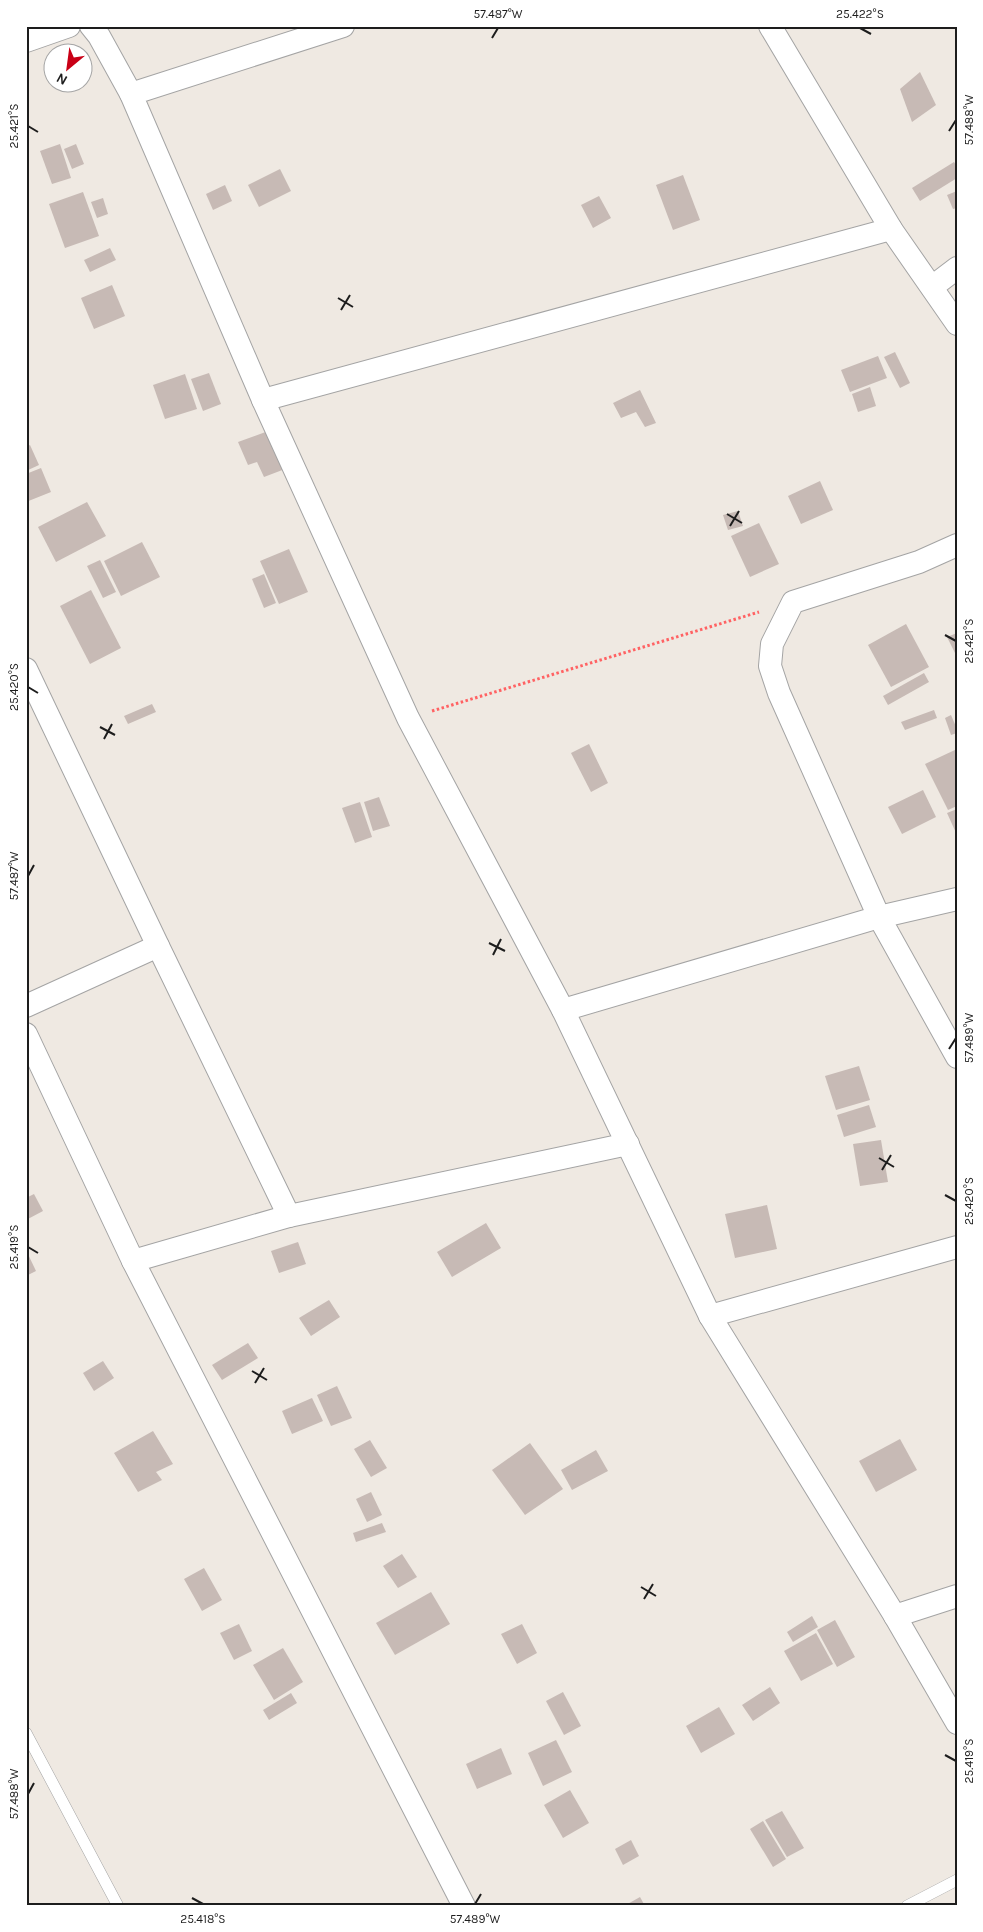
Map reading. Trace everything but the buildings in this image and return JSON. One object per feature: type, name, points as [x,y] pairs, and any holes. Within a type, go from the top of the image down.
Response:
[{"type":"street","points":[[26,40],[69,26]]},
{"type":"street","points":[[91,26],[99,36],[131,94],[263,400],[408,718],[563,1010],[710,1316],[895,1616],[957,1723]]},
{"type":"street","points":[[131,94],[343,26]]},
{"type":"street","points":[[770,26],[891,229],[957,324]]},
{"type":"street","points":[[263,400],[891,229]]},
{"type":"street","points":[[932,287],[957,268]]},
{"type":"street","points":[[957,545],[919,562],[793,602],[772,644],[770,666],[779,693],[879,917],[957,1057]]},
{"type":"street","points":[[26,669],[289,1216]]},
{"type":"street","points":[[563,1010],[879,917],[957,899]]},
{"type":"street","points":[[26,1006],[158,946]]},
{"type":"street","points":[[26,1034],[133,1261],[464,1906]]},
{"type":"street","points":[[133,1261],[289,1216],[628,1144]]},
{"type":"street","points":[[710,1316],[957,1247]]},
{"type":"street","points":[[895,1616],[957,1596]]},
{"type":"lane","points":[[26,1733],[118,1906]]},
{"type":"lane","points":[[906,1906],[957,1880]]},
{"type":"path","points":[[408,718],[793,602]]}]
